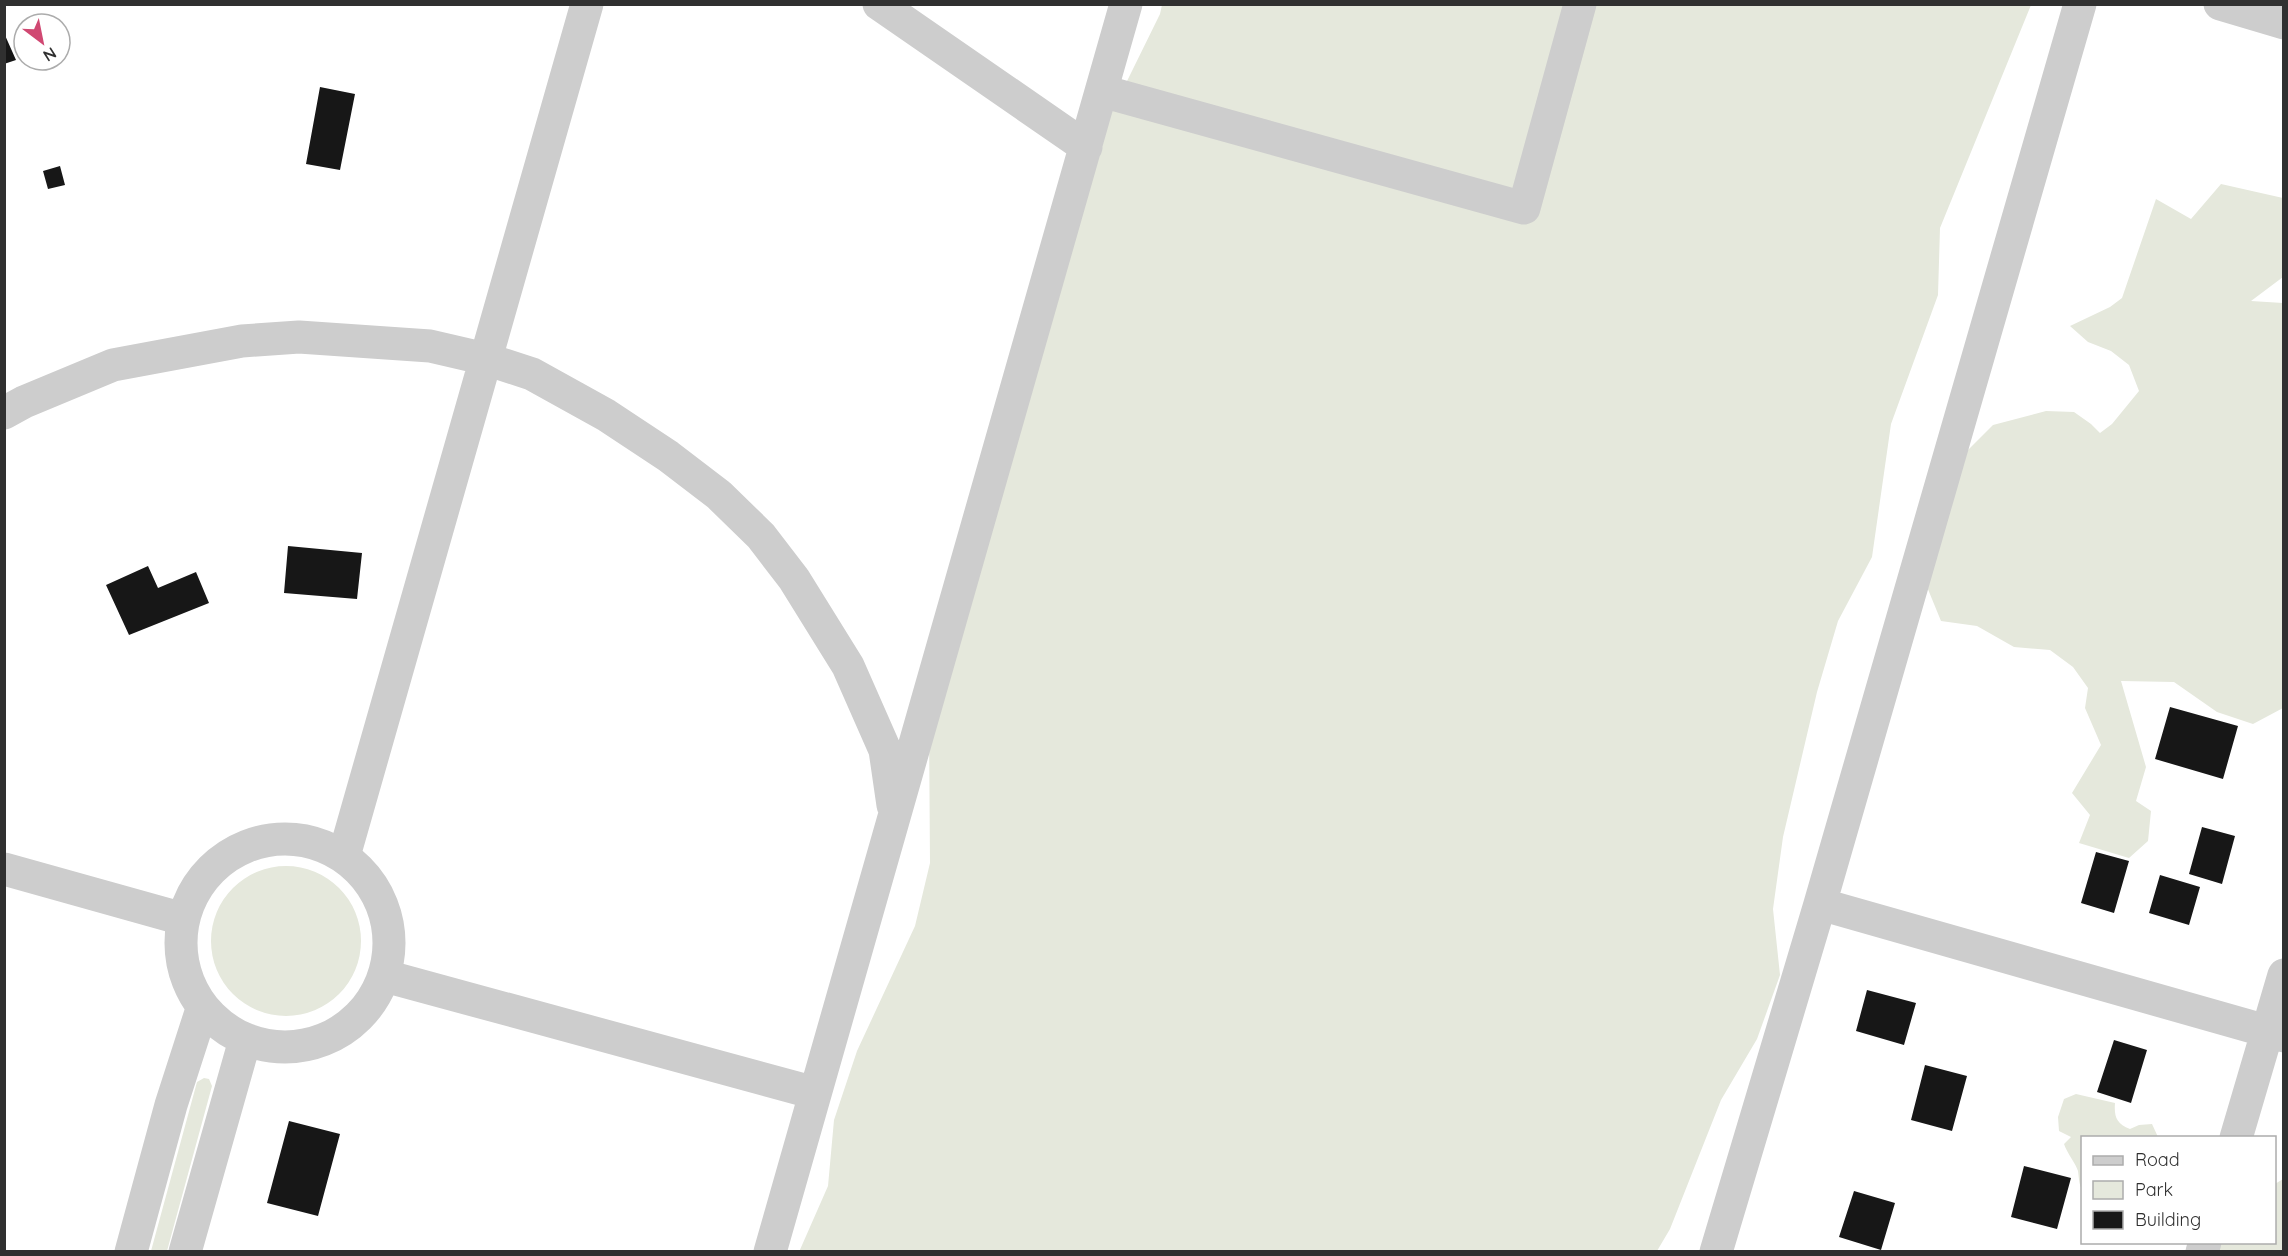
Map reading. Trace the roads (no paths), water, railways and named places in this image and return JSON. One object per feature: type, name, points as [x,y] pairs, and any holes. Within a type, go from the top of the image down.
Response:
[{"type":"street","points":[[344,856],[587,4]]},
{"type":"street","points":[[879,4],[1086,147]]},
{"type":"street","points":[[770,1251],[1126,4]]},
{"type":"street","points":[[1102,91],[1524,208],[1580,4]]},
{"type":"street","points":[[1716,1251],[1820,904],[2080,4]]},
{"type":"street","points":[[2220,4],[2283,23]]},
{"type":"street","points":[[4,413],[24,402],[113,364],[242,341],[299,337],[430,346],[486,359],[532,374],[606,415],[668,456],[719,495],[761,536],[794,579],[848,666],[885,750],[895,815]]},
{"type":"street","points":[[280,838],[314,842],[344,856],[369,879],[385,909],[391,942],[386,976],[369,1006],[344,1030],[312,1044],[278,1048],[244,1041],[228,1032],[202,1009],[186,981],[180,950],[183,918],[196,888],[218,862],[248,845],[280,838]]},
{"type":"street","points":[[4,869],[183,918]]},
{"type":"street","points":[[1820,904],[2275,1034]]},
{"type":"street","points":[[2236,1136],[2275,1034],[2283,975]]},
{"type":"street","points":[[386,976],[816,1094]]},
{"type":"street","points":[[131,1251],[171,1105],[202,1009]]},
{"type":"street","points":[[185,1251],[244,1041]]}]
